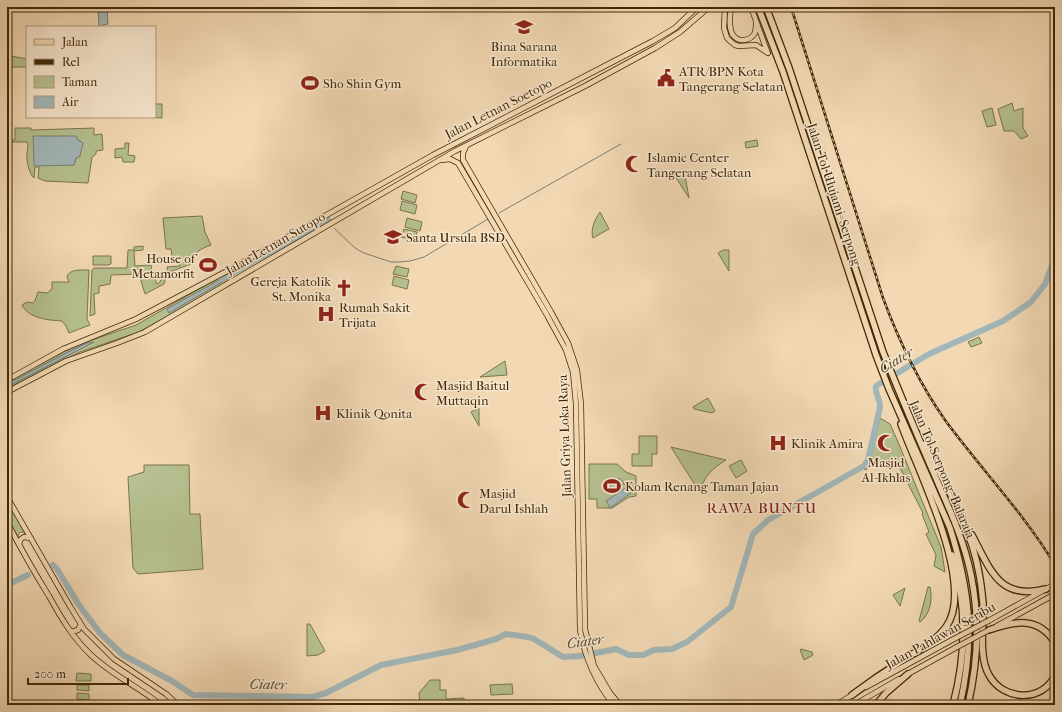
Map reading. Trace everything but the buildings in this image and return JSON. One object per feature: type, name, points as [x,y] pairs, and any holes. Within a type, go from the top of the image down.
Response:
[{"type":"highway","name":"Jalan Tol Ulujami–Serpong","points":[[758,7],[783,72],[876,355],[889,388]]},
{"type":"highway","name":"Jalan Tol Ulujami–Serpong","points":[[766,7],[789,68],[883,352],[896,385]]},
{"type":"highway","points":[[896,385],[960,513],[993,572],[1004,586],[1008,588],[1035,592],[1046,589]]},
{"type":"highway","name":"Jalan Tol Serpong–Balaraja","points":[[896,385],[957,526],[971,575],[975,599],[977,630],[976,659],[968,705]]},
{"type":"highway","points":[[889,388],[904,434],[947,540],[958,578],[963,616],[962,657],[953,705]]},
{"type":"highway","name":"Jalan Tol Serpong–Balaraja","points":[[889,388],[950,528],[964,576],[970,630],[965,685],[960,705]]},
{"type":"highway","points":[[960,513],[972,544],[979,572],[983,603],[984,660],[988,675],[994,684],[1003,690],[1021,696],[1039,692],[1046,687],[1055,675]]},
{"type":"highway","points":[[852,695],[880,674],[931,642],[951,619],[955,596],[954,580],[939,520]]},
{"type":"highway","points":[[989,630],[1014,623],[1026,622],[1043,629],[1050,635],[1055,643]]},
{"type":"highway","points":[[876,705],[886,693],[908,674]]},
{"type":"main road","name":"Jalan Letnan Soetopo","points":[[412,167],[668,32],[683,21],[697,7]]},
{"type":"main road","name":"Jalan Letnan Soetopo","points":[[550,103],[655,48],[680,32],[709,7]]},
{"type":"main road","points":[[725,7],[724,28],[727,38],[735,45],[756,45],[768,53],[751,7]]},
{"type":"main road","points":[[731,7],[731,26],[733,35],[738,39],[744,40],[750,38],[755,31],[756,20]]},
{"type":"main road","points":[[587,75],[592,82]]},
{"type":"main road","name":"Jalan Letnan Sutopo","points":[[7,392],[66,360],[117,344],[145,332],[437,161],[550,103]]},
{"type":"main road","name":"Jalan Griya Loka Raya","points":[[466,146],[463,153],[463,160],[573,356],[579,380],[584,640],[592,667],[606,695],[614,705]]},
{"type":"main road","name":"Jalan Griya Loka Raya","points":[[437,161],[450,159],[458,163],[544,304]]},
{"type":"main road","name":"Jalan Letnan Sutopo","points":[[7,380],[64,349],[136,319],[230,270],[412,167]]},
{"type":"main road","points":[[7,497],[81,624],[90,636],[114,659],[166,694],[178,705]]},
{"type":"main road","points":[[7,522],[71,632],[92,656],[161,705]]},
{"type":"main road","points":[[19,544],[21,539],[24,537],[31,538]]},
{"type":"main road","name":"Jalan Pahlawan Seribu","points":[[836,705],[1053,585]]},
{"type":"main road","name":"Jalan Pahlawan Seribu","points":[[854,705],[954,648],[1055,594]]},
{"type":"main road","points":[[71,632],[78,630],[81,624]]},
{"type":"main road","name":"Jalan Griya Loka Raya","points":[[592,667],[620,705]]},
{"type":"green space","points":[[11,56],[26,59],[26,67],[11,67]]},
{"type":"green space","points":[[1012,103],[1014,111],[1023,108],[1023,128],[1028,136],[1021,139],[1014,131],[1004,131],[998,109]]},
{"type":"green space","points":[[156,104],[162,104],[162,118],[156,118]]},
{"type":"green space","points":[[992,108],[996,125],[987,127],[982,111]]},
{"type":"green space","points":[[15,128],[31,128],[31,130],[33,130],[94,128],[94,135],[102,134],[103,150],[96,151],[96,154],[92,157],[88,183],[45,181],[38,178],[39,167],[35,167],[34,178],[28,167],[27,142],[7,142],[7,140],[15,140]],"holes":[[[76,138],[78,140],[80,156],[76,158],[74,165]]]},
{"type":"green space","points":[[757,140],[758,146],[746,148],[745,142]]},
{"type":"green space","points":[[125,143],[129,143],[128,155],[135,156],[134,162],[123,162],[122,157],[115,158],[115,149],[125,148]]},
{"type":"green space","points":[[684,170],[689,198],[673,173]]},
{"type":"green space","points":[[403,191],[417,195],[415,203],[401,199]]},
{"type":"green space","points":[[402,201],[417,205],[415,214],[400,210]]},
{"type":"green space","points":[[600,212],[609,229],[593,238],[592,232],[596,218]]},
{"type":"green space","points":[[202,216],[205,232],[211,245],[198,252],[191,264],[167,273],[164,284],[145,294],[139,274],[111,275],[110,284],[99,286],[99,293],[94,294],[95,314],[90,316],[92,270],[94,268],[127,268],[128,250],[134,250],[134,247],[143,246],[143,250],[134,251],[135,266],[151,265],[152,272],[155,271],[156,283],[158,284],[168,271],[167,267],[180,266],[179,262],[173,262],[171,249],[166,249],[163,218]]},
{"type":"green space","points":[[407,218],[422,222],[420,231],[405,227]]},
{"type":"green space","points":[[404,229],[417,232],[415,240],[401,237]]},
{"type":"green space","points":[[723,250],[729,250],[729,271],[718,253]]},
{"type":"green space","points":[[93,256],[111,256],[111,264],[93,265]]},
{"type":"green space","points":[[396,266],[409,269],[407,277],[393,274]]},
{"type":"green space","points":[[78,270],[89,270],[87,319],[90,325],[69,333],[62,321],[34,316],[25,310],[22,305],[27,302],[33,303],[38,292],[47,293],[52,289],[52,282],[69,282],[67,277],[70,273]]},
{"type":"green space","points":[[227,273],[231,276],[231,280],[139,332],[80,352],[7,389],[7,387],[88,345],[87,343],[70,351],[7,384],[7,382],[77,345],[136,325]]},
{"type":"green space","points":[[394,276],[409,280],[407,289],[392,285]]},
{"type":"green space","points":[[979,337],[982,343],[971,347],[968,342]]},
{"type":"green space","points":[[505,361],[507,375],[480,377]]},
{"type":"green space","points":[[708,398],[715,411],[712,413],[694,409],[693,407]]},
{"type":"green space","points":[[479,408],[479,426],[471,412]]},
{"type":"green space","points":[[880,418],[890,424],[898,442],[941,547],[945,572],[934,566],[936,555],[926,534],[929,532],[922,514],[923,513],[896,460],[886,467],[877,464],[865,470],[863,467],[870,460]]},
{"type":"green space","points":[[639,436],[657,436],[657,454],[652,454],[652,466],[632,466],[632,454],[639,454]]},
{"type":"green space","points":[[671,447],[726,460],[710,473],[704,481],[700,491]]},
{"type":"green space","points":[[741,460],[747,471],[736,478],[729,466]]},
{"type":"green space","name":"Kolam Renang Taman Jajan","points":[[589,464],[617,464],[626,472],[636,476],[636,496],[629,497],[612,508],[597,508],[597,499],[589,499]]},
{"type":"green space","points":[[144,465],[189,465],[190,514],[200,514],[203,569],[138,574],[133,568],[128,477],[144,472]]},
{"type":"green space","points":[[7,501],[26,534],[21,532],[18,535],[18,539],[7,519]]},
{"type":"green space","points":[[928,587],[930,587],[931,592],[931,602],[926,615],[920,622],[919,621]]},
{"type":"green space","points":[[905,588],[900,606],[893,595]]},
{"type":"green space","points":[[307,624],[310,624],[325,651],[318,655],[307,656]]},
{"type":"green space","points":[[800,650],[812,652],[813,655],[804,660]]},
{"type":"green space","points":[[77,673],[91,674],[91,681],[76,681]]},
{"type":"green space","points":[[430,680],[440,680],[440,690],[446,690],[446,699],[464,698],[464,705],[420,705],[419,693]]},
{"type":"green space","points":[[512,684],[513,694],[491,695],[490,685]]},
{"type":"green space","points":[[77,685],[89,685],[89,691],[77,690]]},
{"type":"green space","points":[[77,693],[89,694],[89,700],[77,699]]},
{"type":"water","points":[[98,7],[107,7],[108,24],[99,26]]},
{"type":"water","points":[[33,136],[76,136],[78,140],[83,143],[80,156],[76,158],[74,165],[34,166]]},
{"type":"water","points":[[228,275],[229,278],[169,313],[167,309]]},
{"type":"water","points":[[94,342],[7,387],[7,384],[70,351],[87,343]]},
{"type":"water","points":[[619,478],[625,484],[615,491],[610,486]]},
{"type":"water","points":[[627,487],[631,493],[610,508],[606,501]]},
{"type":"waterway","points":[[499,213],[621,144]]},
{"type":"waterway","points":[[334,228],[355,248],[364,253],[391,262],[399,262],[424,257],[488,219]]},
{"type":"waterway","points":[[222,279],[328,220]]},
{"type":"waterway","name":"Ciater","points":[[53,565],[79,605],[100,633],[123,655],[172,681],[193,695],[312,697],[326,693],[381,665],[457,650],[496,639],[506,634],[534,639],[563,657],[580,656],[616,649],[629,655],[643,655],[654,650],[672,649],[687,642],[731,607],[753,534],[768,520],[864,466],[868,460],[880,407],[876,386],[929,354],[1003,321],[1031,302],[1045,284],[1055,257]]},
{"type":"waterway","name":"Ciater","points":[[7,583],[13,582],[28,575]]},
{"type":"railway","points":[[791,7],[883,298],[903,346],[918,376],[945,420],[1016,509],[1055,565]]},
{"type":"place","name":"Bina Sarana Informatika","points":[[524,27]]},
{"type":"place","name":"ATR/BPN Kota Tangerang Selatan","points":[[666,78]]},
{"type":"place","name":"Sho Shin Gym","points":[[310,83]]},
{"type":"place","name":"Islamic Center Tangerang Selatan","points":[[634,164]]},
{"type":"place","name":"Santa Ursula BSD","points":[[393,237]]},
{"type":"place","name":"House of Metamorfit","points":[[208,265]]},
{"type":"place","name":"Gereja Katolik St. Monika","points":[[344,288]]},
{"type":"place","name":"Rumah Sakit Trijata","points":[[326,314]]},
{"type":"place","name":"Masjid Baitul Muttaqin","points":[[423,392]]},
{"type":"place","name":"Klinik Qonita","points":[[323,413]]},
{"type":"place","name":"Klinik Amira","points":[[778,443]]},
{"type":"place","name":"Masjid Al-Ikhlas","points":[[886,443]]},
{"type":"place","name":"Kolam Renang Taman Jajan","points":[[612,486]]},
{"type":"place","name":"Masjid Darul Ishlah","points":[[466,500]]},
{"type":"district","name":"RAWA BUNTU","points":[[762,508]]}]
